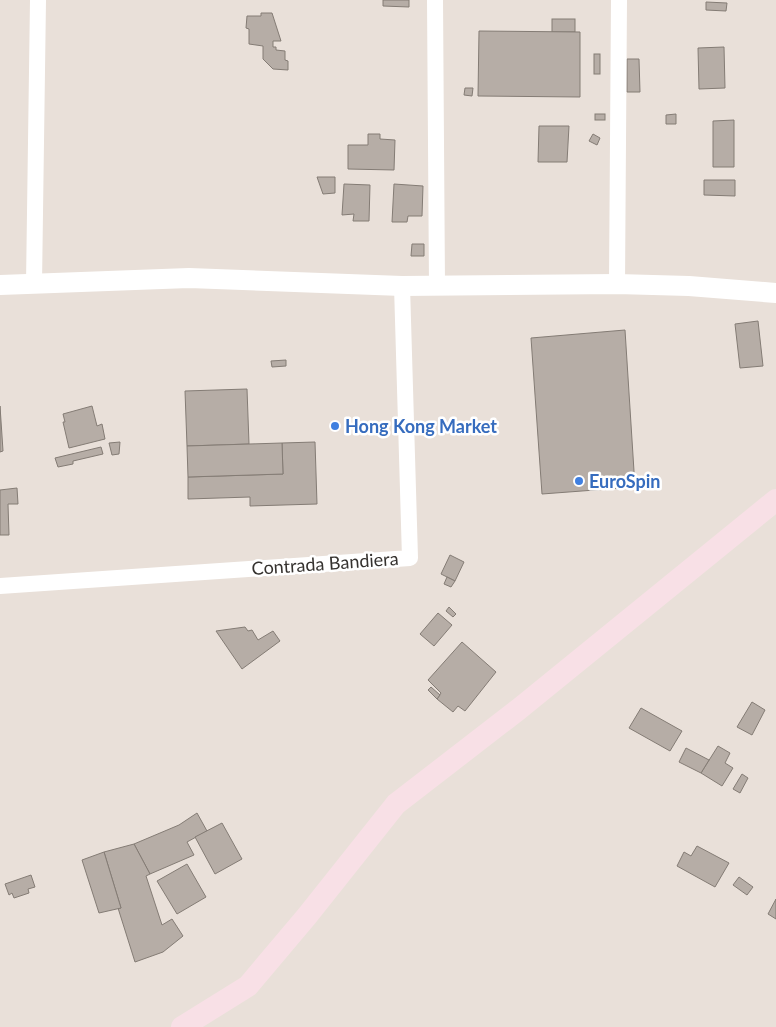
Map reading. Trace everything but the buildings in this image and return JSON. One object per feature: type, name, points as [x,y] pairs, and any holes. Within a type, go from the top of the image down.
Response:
[{"type":"main road","points":[[182,1027],[248,986],[307,916],[396,804],[518,709],[776,500]]},
{"type":"street","points":[[34,284],[38,0]]},
{"type":"street","points":[[435,0],[437,286]]},
{"type":"street","points":[[616,284],[619,0]]},
{"type":"street","points":[[0,285],[189,278],[402,286],[616,284],[689,286],[776,293]]},
{"type":"street","name":"Contrada Bandiera","points":[[0,586],[410,558],[402,286]]},
{"type":"place","name":"Hong Kong Market","points":[[335,426]]},
{"type":"place","name":"EuroSpin","points":[[579,481]]}]
